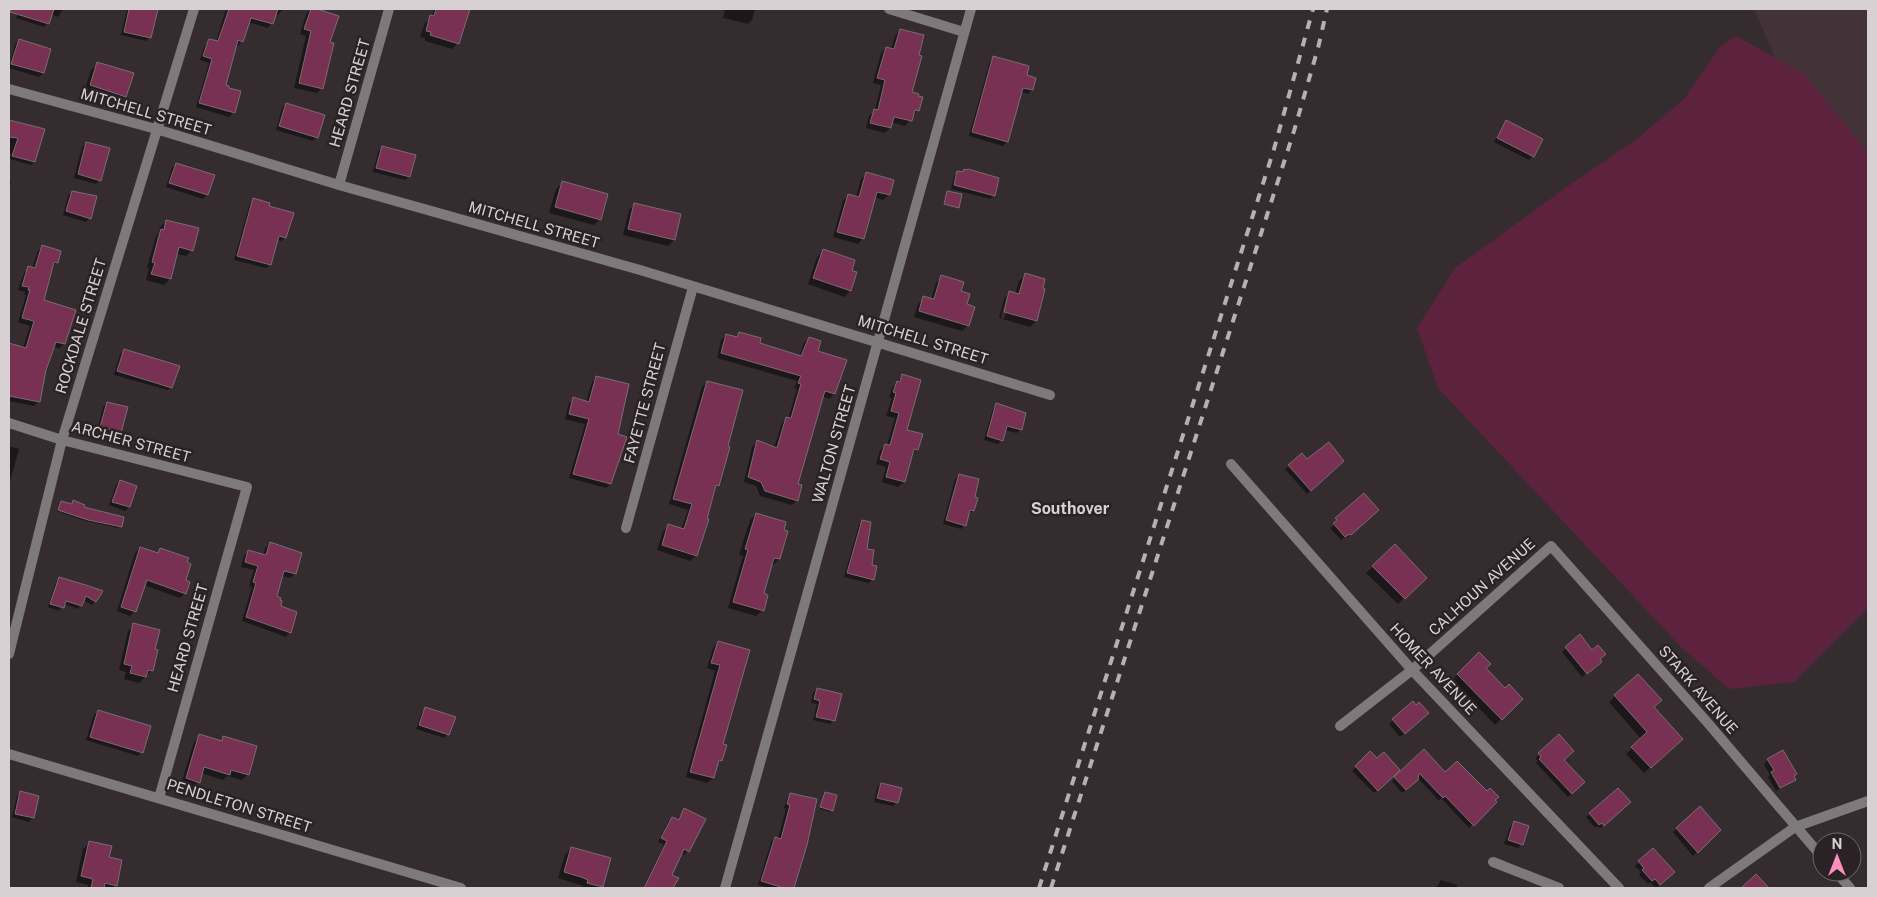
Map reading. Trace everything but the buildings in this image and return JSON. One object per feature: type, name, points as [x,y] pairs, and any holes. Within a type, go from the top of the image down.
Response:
[{"type":"street","name":"ROCKDALE STREET","points":[[9,654],[62,440],[194,9]]},
{"type":"street","name":"HEARD STREET","points":[[339,185],[389,9]]},
{"type":"street","points":[[889,9],[964,32]]},
{"type":"street","name":"WALTON STREET","points":[[725,888],[971,9]]},
{"type":"street","name":"MITCHELL STREET","points":[[9,89],[156,129],[339,185],[640,270],[1050,395]]},
{"type":"street","name":"FAYETTE STREET","points":[[626,528],[693,287]]},
{"type":"street","name":"ARCHER STREET","points":[[9,423],[62,440],[247,487]]},
{"type":"street","name":"HOMER AVENUE","points":[[1232,464],[1412,670],[1619,888]]},
{"type":"street","name":"HEARD STREET","points":[[159,798],[247,487]]},
{"type":"street","name":"CALHOUN AVENUE","points":[[1340,726],[1412,670],[1550,546]]},
{"type":"street","name":"STARK AVENUE","points":[[1550,546],[1707,722],[1812,845]]},
{"type":"street","name":"PENDLETON STREET","points":[[9,754],[461,888]]},
{"type":"street","points":[[1709,888],[1796,827],[1868,801]]},
{"type":"street","points":[[1493,862],[1559,888]]},
{"type":"shaded area","points":[[1754,9],[1868,9],[1868,156],[1777,62]]},
{"type":"shaded area","points":[[1736,36],[1804,74],[1868,152],[1868,608],[1794,682],[1729,689],[1682,648],[1438,388],[1417,328],[1455,268],[1568,186],[1637,139],[1684,99],[1720,47]]},
{"type":"railway","points":[[1039,888],[1274,149],[1313,9]]},
{"type":"railway","points":[[1051,888],[1294,131],[1327,9]]},
{"type":"district","name":"Southover","points":[[1070,508]]}]
